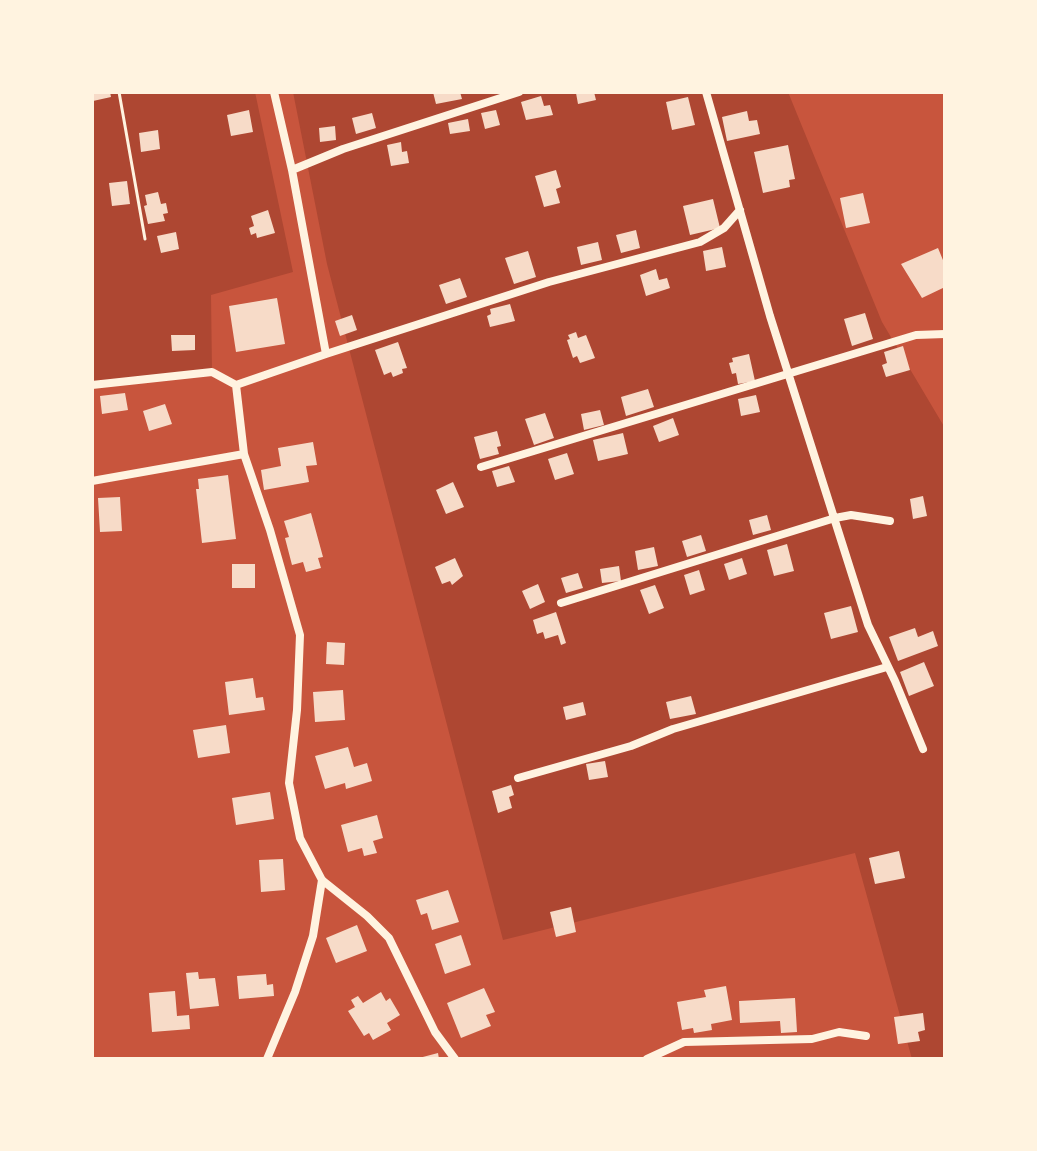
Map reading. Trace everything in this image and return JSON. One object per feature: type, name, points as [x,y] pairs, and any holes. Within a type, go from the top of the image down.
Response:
[{"type":"street","points":[[274,92],[292,170],[326,354]]},
{"type":"street","points":[[292,170],[343,149],[519,92]]},
{"type":"street","points":[[706,92],[868,625],[923,749]]},
{"type":"street","points":[[92,385],[212,372],[236,385],[549,282],[700,242],[724,228],[740,210]]},
{"type":"street","points":[[481,467],[916,335],[945,334]]},
{"type":"street","points":[[236,385],[244,454],[300,635],[297,710],[289,783],[300,838],[322,880],[389,938],[435,1032],[455,1059]]},
{"type":"street","points":[[92,481],[244,454]]},
{"type":"street","points":[[561,603],[835,518],[851,515],[890,521]]},
{"type":"street","points":[[518,778],[887,667]]},
{"type":"street","points":[[267,1059],[295,992],[313,936],[322,880]]},
{"type":"street","points":[[647,1059],[684,1042],[812,1039],[839,1032],[866,1036]]},
{"type":"path","points":[[119,92],[145,239]]},
{"type":"shaded area","points":[[92,92],[255,92],[293,272],[211,295],[212,372],[92,385]]},
{"type":"shaded area","points":[[293,92],[788,92],[882,322],[945,428],[945,1059],[912,1059],[855,853],[503,940],[327,264]]},
{"type":"building","points":[[92,92],[110,92],[111,97],[93,101]]},
{"type":"building","points":[[433,92],[460,92],[462,99],[436,104]]},
{"type":"building","points":[[594,92],[596,100],[578,104],[576,93]]},
{"type":"building","points":[[541,96],[544,106],[550,105],[553,115],[526,120],[521,102]]},
{"type":"building","points":[[688,97],[695,125],[672,130],[666,102]]},
{"type":"building","points":[[249,110],[253,132],[231,136],[227,115]]},
{"type":"building","points":[[496,110],[500,125],[485,129],[481,113]]},
{"type":"building","points":[[747,111],[749,121],[757,120],[760,134],[727,141],[722,117]]},
{"type":"building","points":[[372,113],[376,128],[356,134],[352,118]]},
{"type":"building","points":[[468,119],[470,131],[450,134],[448,123]]},
{"type":"building","points":[[335,126],[336,140],[320,142],[319,128]]},
{"type":"building","points":[[158,130],[160,149],[141,152],[139,133]]},
{"type":"building","points":[[401,142],[402,152],[407,151],[409,163],[391,166],[387,145]]},
{"type":"building","points":[[788,145],[795,179],[789,180],[790,187],[763,193],[754,152]]},
{"type":"building","points":[[556,170],[561,187],[556,189],[560,203],[544,207],[535,176]]},
{"type":"building","points":[[127,181],[130,204],[112,206],[109,183]]},
{"type":"building","points":[[158,192],[161,204],[166,203],[168,213],[163,214],[165,221],[148,224],[145,195]]},
{"type":"building","points":[[863,193],[870,223],[846,228],[840,198]]},
{"type":"building","points":[[713,199],[720,228],[690,235],[683,206]]},
{"type":"building","points":[[268,210],[275,233],[257,238],[256,233],[251,235],[249,228],[254,226],[251,216]]},
{"type":"building","points":[[636,230],[640,248],[621,253],[616,235]]},
{"type":"building","points":[[176,232],[179,249],[161,253],[157,236]]},
{"type":"building","points":[[598,242],[602,260],[581,265],[577,247]]},
{"type":"building","points":[[722,247],[726,267],[706,271],[703,251]]},
{"type":"building","points":[[938,248],[945,265],[945,287],[922,298],[901,264]]},
{"type":"building","points":[[528,251],[536,277],[514,284],[505,258]]},
{"type":"building","points":[[656,269],[659,280],[667,278],[670,288],[646,296],[640,275]]},
{"type":"building","points":[[460,278],[467,297],[446,304],[439,285]]},
{"type":"building","points":[[277,298],[285,344],[236,352],[229,306]]},
{"type":"building","points":[[510,304],[515,321],[490,327],[487,316],[491,314],[490,309]]},
{"type":"building","points":[[865,313],[873,339],[852,346],[844,319]]},
{"type":"building","points":[[352,315],[357,330],[340,336],[335,321]]},
{"type":"building","points":[[576,332],[578,338],[586,335],[595,358],[580,363],[577,356],[573,358],[567,340],[570,339],[568,335]]},
{"type":"building","points":[[171,335],[195,335],[195,350],[172,351]]},
{"type":"building","points":[[398,342],[407,368],[393,377],[391,372],[384,375],[375,350]]},
{"type":"building","points":[[903,346],[910,370],[886,377],[882,365],[887,363],[884,352]]},
{"type":"building","points":[[749,354],[755,381],[738,384],[736,373],[732,374],[729,363],[733,362],[732,358]]},
{"type":"building","points":[[648,389],[654,407],[626,416],[621,397]]},
{"type":"building","points":[[125,393],[128,410],[102,414],[100,396]]},
{"type":"building","points":[[756,395],[760,412],[741,416],[738,399]]},
{"type":"building","points":[[165,404],[172,424],[149,431],[143,411]]},
{"type":"building","points":[[600,410],[604,425],[584,430],[581,414]]},
{"type":"building","points":[[545,413],[554,438],[534,445],[525,419]]},
{"type":"building","points":[[673,418],[679,435],[659,442],[653,426]]},
{"type":"building","points":[[497,431],[501,446],[497,447],[499,454],[480,459],[474,437]]},
{"type":"building","points":[[623,433],[628,454],[598,461],[593,440]]},
{"type":"building","points":[[313,442],[317,465],[306,466],[309,482],[264,490],[261,470],[281,466],[278,448]]},
{"type":"building","points":[[567,453],[574,474],[555,480],[548,459]]},
{"type":"building","points":[[509,466],[515,482],[497,487],[492,471]]},
{"type":"building","points":[[228,475],[236,539],[202,543],[196,489],[199,489],[198,479]]},
{"type":"building","points":[[453,482],[464,507],[446,514],[436,490]]},
{"type":"building","points":[[923,496],[927,516],[913,519],[910,499]]},
{"type":"building","points":[[120,497],[122,531],[100,532],[98,498]]},
{"type":"building","points":[[311,513],[323,557],[318,558],[321,568],[306,572],[303,562],[292,565],[284,521]]},
{"type":"building","points":[[767,515],[771,530],[753,535],[749,520]]},
{"type":"building","points":[[701,535],[706,551],[687,557],[682,541]]},
{"type":"building","points":[[787,544],[794,571],[774,576],[767,550]]},
{"type":"building","points":[[654,547],[658,566],[638,570],[635,551]]},
{"type":"building","points":[[455,558],[463,576],[452,585],[450,581],[442,584],[435,567]]},
{"type":"building","points":[[742,558],[747,574],[729,580],[724,564]]},
{"type":"building","points":[[232,564],[255,564],[255,588],[232,588]]},
{"type":"building","points":[[619,566],[621,581],[602,583],[600,569]]},
{"type":"building","points":[[699,570],[705,590],[690,595],[684,575]]},
{"type":"building","points":[[578,573],[583,588],[566,593],[561,578]]},
{"type":"building","points":[[538,584],[545,602],[530,609],[522,591]]},
{"type":"building","points":[[655,585],[664,608],[649,614],[640,590]]},
{"type":"building","points":[[851,606],[858,632],[831,639],[824,613]]},
{"type":"building","points":[[556,612],[566,643],[561,645],[558,635],[545,639],[543,632],[537,634],[533,620]]},
{"type":"building","points":[[915,628],[918,637],[933,631],[938,646],[898,661],[889,637]]},
{"type":"building","points":[[327,642],[345,643],[344,665],[326,664]]},
{"type":"building","points":[[924,662],[934,686],[909,696],[900,672]]},
{"type":"building","points":[[253,678],[256,698],[263,697],[265,710],[229,715],[225,682]]},
{"type":"building","points":[[343,690],[345,720],[315,722],[313,692]]},
{"type":"building","points":[[691,696],[696,714],[670,719],[666,702]]},
{"type":"building","points":[[583,702],[586,715],[566,720],[563,707]]},
{"type":"building","points":[[226,725],[230,753],[198,758],[193,730]]},
{"type":"building","points":[[348,747],[354,767],[367,763],[372,781],[346,789],[345,783],[325,789],[315,756]]},
{"type":"building","points":[[605,761],[608,777],[589,780],[586,764]]},
{"type":"building","points":[[511,785],[514,795],[509,797],[512,808],[498,813],[492,791]]},
{"type":"building","points":[[270,792],[274,819],[236,825],[232,798]]},
{"type":"building","points":[[377,815],[383,838],[373,841],[377,853],[364,856],[362,848],[348,852],[341,825]]},
{"type":"building","points":[[899,851],[905,878],[875,884],[869,858]]},
{"type":"building","points":[[283,859],[285,890],[261,892],[259,860]]},
{"type":"building","points":[[448,890],[459,922],[432,930],[427,913],[421,915],[416,900]]},
{"type":"building","points":[[571,907],[576,932],[556,937],[550,912]]},
{"type":"building","points":[[357,925],[367,951],[336,963],[326,938]]},
{"type":"building","points":[[461,935],[471,965],[445,974],[435,944]]},
{"type":"building","points":[[198,972],[199,979],[215,978],[219,1006],[190,1009],[186,973]]},
{"type":"building","points":[[266,974],[267,985],[273,984],[274,996],[239,999],[237,976]]},
{"type":"building","points":[[726,986],[732,1020],[711,1024],[712,1030],[694,1033],[693,1028],[682,1030],[677,1002],[706,997],[704,990]]},
{"type":"building","points":[[484,988],[495,1012],[486,1015],[491,1026],[461,1038],[447,1003]]},
{"type":"building","points":[[175,991],[177,1016],[189,1015],[190,1029],[152,1032],[149,993]]},
{"type":"building","points":[[381,992],[386,1001],[390,998],[400,1015],[387,1023],[391,1030],[373,1040],[369,1033],[364,1036],[348,1011],[355,1007],[351,1000],[358,996],[363,1003]]},
{"type":"building","points":[[795,998],[797,1032],[781,1033],[780,1021],[740,1023],[739,1001]]},
{"type":"building","points":[[923,1013],[925,1030],[918,1032],[920,1041],[898,1044],[894,1017]]},
{"type":"building","points":[[438,1053],[439,1059],[419,1059],[419,1058]]}]
